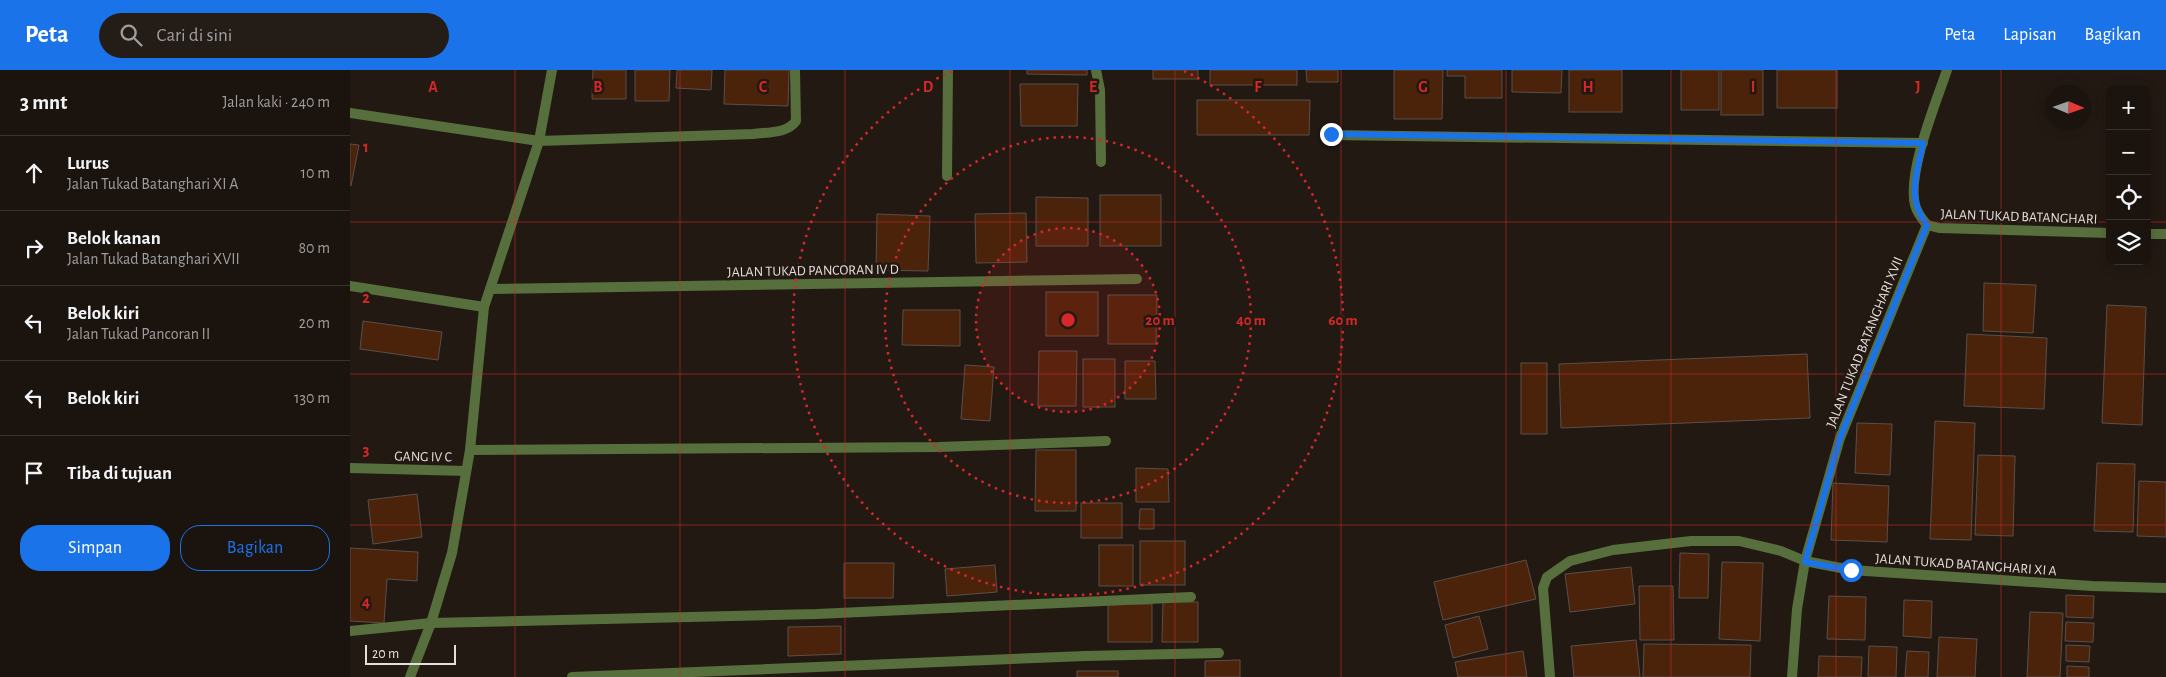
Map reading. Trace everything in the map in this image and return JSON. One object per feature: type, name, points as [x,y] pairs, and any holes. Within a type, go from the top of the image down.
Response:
[{"type":"street","points":[[410,677],[431,623],[452,552],[470,450],[484,307],[539,141],[552,70]]},
{"type":"street","points":[[350,113],[539,141],[754,134],[783,130],[791,127],[796,121],[795,70]]},
{"type":"street","points":[[947,176],[948,70]]},
{"type":"street","points":[[1096,70],[1100,90],[1101,162]]},
{"type":"street","points":[[1927,225],[1918,214],[1914,185],[1923,143],[1947,70]]},
{"type":"street","points":[[1331,134],[1923,143]]},
{"type":"street","name":"JALAN TUKAD BATANGHARI","points":[[1927,225],[1939,228],[2106,233]]},
{"type":"street","name":"JALAN TUKAD BATANGHARI XVII","points":[[1792,677],[1797,609],[1805,562],[1840,438],[1927,225]]},
{"type":"street","points":[[2151,234],[2166,234]]},
{"type":"street","name":"JALAN TUKAD PANCORAN IV D","points":[[490,289],[1137,279]]},
{"type":"street","points":[[350,286],[484,307]]},
{"type":"street","points":[[470,450],[939,447],[1106,441]]},
{"type":"street","name":"GANG IV C","points":[[350,468],[466,471]]},
{"type":"street","name":"JALAN TUKAD BATANGHARI XI A","points":[[1550,677],[1543,588],[1547,577],[1570,561],[1613,550],[1691,541],[1739,541],[1781,550],[1805,562],[1851,570],[2092,586],[2166,588]]},
{"type":"street","points":[[350,631],[431,623],[817,614],[1191,596]]},
{"type":"street","points":[[572,677],[1085,656],[1219,653]]},
{"type":"building","points":[[593,70],[626,70],[626,99],[592,99]]},
{"type":"building","points":[[635,70],[670,70],[669,101],[635,101]]},
{"type":"building","points":[[677,70],[712,70],[711,90],[676,88]]},
{"type":"building","points":[[725,70],[789,70],[788,106],[724,104]]},
{"type":"building","points":[[1027,70],[1087,70],[1087,75],[1027,74]]},
{"type":"building","points":[[1153,70],[1198,70],[1198,79],[1153,79]]},
{"type":"building","points":[[1210,70],[1297,70],[1297,85],[1210,85]]},
{"type":"building","points":[[1306,70],[1338,70],[1338,82],[1307,82]]},
{"type":"building","points":[[1394,70],[1443,70],[1442,119],[1394,119]]},
{"type":"building","points":[[1447,70],[1502,70],[1502,98],[1465,98],[1465,76],[1447,76]]},
{"type":"building","points":[[1512,70],[1562,70],[1561,93],[1512,92]]},
{"type":"building","points":[[1569,70],[1622,70],[1622,112],[1569,112]]},
{"type":"building","points":[[1681,70],[1719,70],[1719,110],[1681,110]]},
{"type":"building","points":[[1721,70],[1763,70],[1763,115],[1721,115]]},
{"type":"building","points":[[1777,70],[1837,70],[1837,108],[1777,108]]},
{"type":"building","points":[[1020,84],[1078,84],[1077,126],[1021,126]]},
{"type":"building","points":[[1197,100],[1310,100],[1309,135],[1197,135]]},
{"type":"building","points":[[350,144],[359,145],[351,186],[350,185]]},
{"type":"building","points":[[1100,195],[1161,195],[1161,246],[1100,246]]},
{"type":"building","points":[[1036,197],[1088,198],[1088,246],[1036,246]]},
{"type":"building","points":[[1026,213],[1027,262],[976,263],[975,214]]},
{"type":"building","points":[[877,214],[930,216],[928,271],[876,270]]},
{"type":"building","points":[[1984,283],[2036,285],[2033,333],[1983,331]]},
{"type":"building","points":[[1046,292],[1098,292],[1098,336],[1046,336]]},
{"type":"building","points":[[1108,295],[1157,295],[1156,344],[1108,344]]},
{"type":"building","points":[[2107,305],[2146,307],[2142,425],[2102,423]]},
{"type":"building","points":[[903,310],[960,310],[960,346],[902,345]]},
{"type":"building","points":[[363,321],[442,332],[438,360],[360,349]]},
{"type":"building","points":[[1967,334],[2047,338],[2044,409],[1964,406]]},
{"type":"building","points":[[1039,351],[1077,351],[1076,406],[1038,406]]},
{"type":"building","points":[[1807,354],[1810,418],[1561,428],[1559,364]]},
{"type":"building","points":[[1083,359],[1115,359],[1115,407],[1083,407]]},
{"type":"building","points":[[1125,361],[1155,361],[1156,399],[1125,399]]},
{"type":"building","points":[[1521,363],[1547,363],[1547,434],[1521,434]]},
{"type":"building","points":[[965,365],[994,367],[990,421],[961,419]]},
{"type":"building","points":[[1935,421],[1975,423],[1971,540],[1930,539]]},
{"type":"building","points":[[1857,423],[1892,424],[1890,475],[1855,473]]},
{"type":"building","points":[[1036,450],[1076,450],[1076,511],[1035,511]]},
{"type":"building","points":[[1978,455],[2015,456],[2013,536],[1975,535]]},
{"type":"building","points":[[2097,463],[2135,464],[2133,532],[2094,531]]},
{"type":"building","points":[[1136,468],[1168,469],[1169,502],[1136,502]]},
{"type":"building","points":[[2139,481],[2166,482],[2166,537],[2137,536]]},
{"type":"building","points":[[1833,483],[1889,486],[1887,542],[1831,540]]},
{"type":"building","points":[[417,494],[422,537],[373,544],[368,500]]},
{"type":"building","points":[[1081,503],[1122,503],[1122,538],[1081,538]]},
{"type":"building","points":[[1140,509],[1154,509],[1154,529],[1139,529]]},
{"type":"building","points":[[1140,541],[1185,541],[1185,585],[1140,585]]},
{"type":"building","points":[[1099,545],[1133,545],[1133,586],[1099,586]]},
{"type":"building","points":[[350,548],[418,552],[417,581],[387,579],[384,623],[350,621]]},
{"type":"building","points":[[1680,553],[1709,554],[1708,598],[1679,598]]},
{"type":"building","points":[[1526,560],[1536,599],[1443,620],[1434,582]]},
{"type":"building","points":[[1722,562],[1763,563],[1760,641],[1719,639]]},
{"type":"building","points":[[844,563],[894,563],[893,598],[844,598]]},
{"type":"building","points":[[995,565],[997,592],[947,596],[945,569]]},
{"type":"building","points":[[1631,567],[1635,604],[1570,612],[1565,574]]},
{"type":"building","points":[[1639,586],[1673,586],[1674,640],[1640,640]]},
{"type":"building","points":[[2066,595],[2094,596],[2093,618],[2066,617]]},
{"type":"building","points":[[1829,596],[1866,597],[1865,640],[1827,639]]},
{"type":"building","points":[[1904,600],[1932,601],[1931,638],[1903,636]]},
{"type":"building","points":[[1163,602],[1198,602],[1198,642],[1162,642]]},
{"type":"building","points":[[1108,604],[1152,604],[1152,642],[1108,642]]},
{"type":"building","points":[[2030,612],[2063,613],[2060,677],[2027,677]]},
{"type":"building","points":[[1479,616],[1488,649],[1453,658],[1445,625]]},
{"type":"building","points":[[2066,622],[2094,623],[2093,642],[2065,641]]},
{"type":"building","points":[[841,626],[841,654],[788,656],[788,627]]},
{"type":"building","points":[[1939,637],[1977,639],[1975,677],[1937,677]]},
{"type":"building","points":[[1636,640],[1640,677],[1574,677],[1571,646]]},
{"type":"building","points":[[1644,644],[1751,645],[1750,677],[1643,677]]},
{"type":"building","points":[[2066,645],[2090,646],[2089,662],[2066,661]]},
{"type":"building","points":[[1869,646],[1897,647],[1896,677],[1868,677]]},
{"type":"building","points":[[1523,651],[1527,677],[1458,677],[1455,662]]},
{"type":"building","points":[[1907,651],[1929,652],[1928,677],[1905,677]]},
{"type":"building","points":[[1819,656],[1862,657],[1861,677],[1818,677]]},
{"type":"building","points":[[1240,660],[1240,677],[1205,677],[1205,661]]},
{"type":"building","points":[[2067,666],[2089,667],[2089,677],[2067,677]]},
{"type":"building","points":[[1077,671],[1118,671],[1118,677],[1077,677]]},
{"type":"route","points":[[1331,134],[1923,143],[1914,185],[1918,214],[1927,225],[1840,438],[1805,562],[1851,570]]}]
